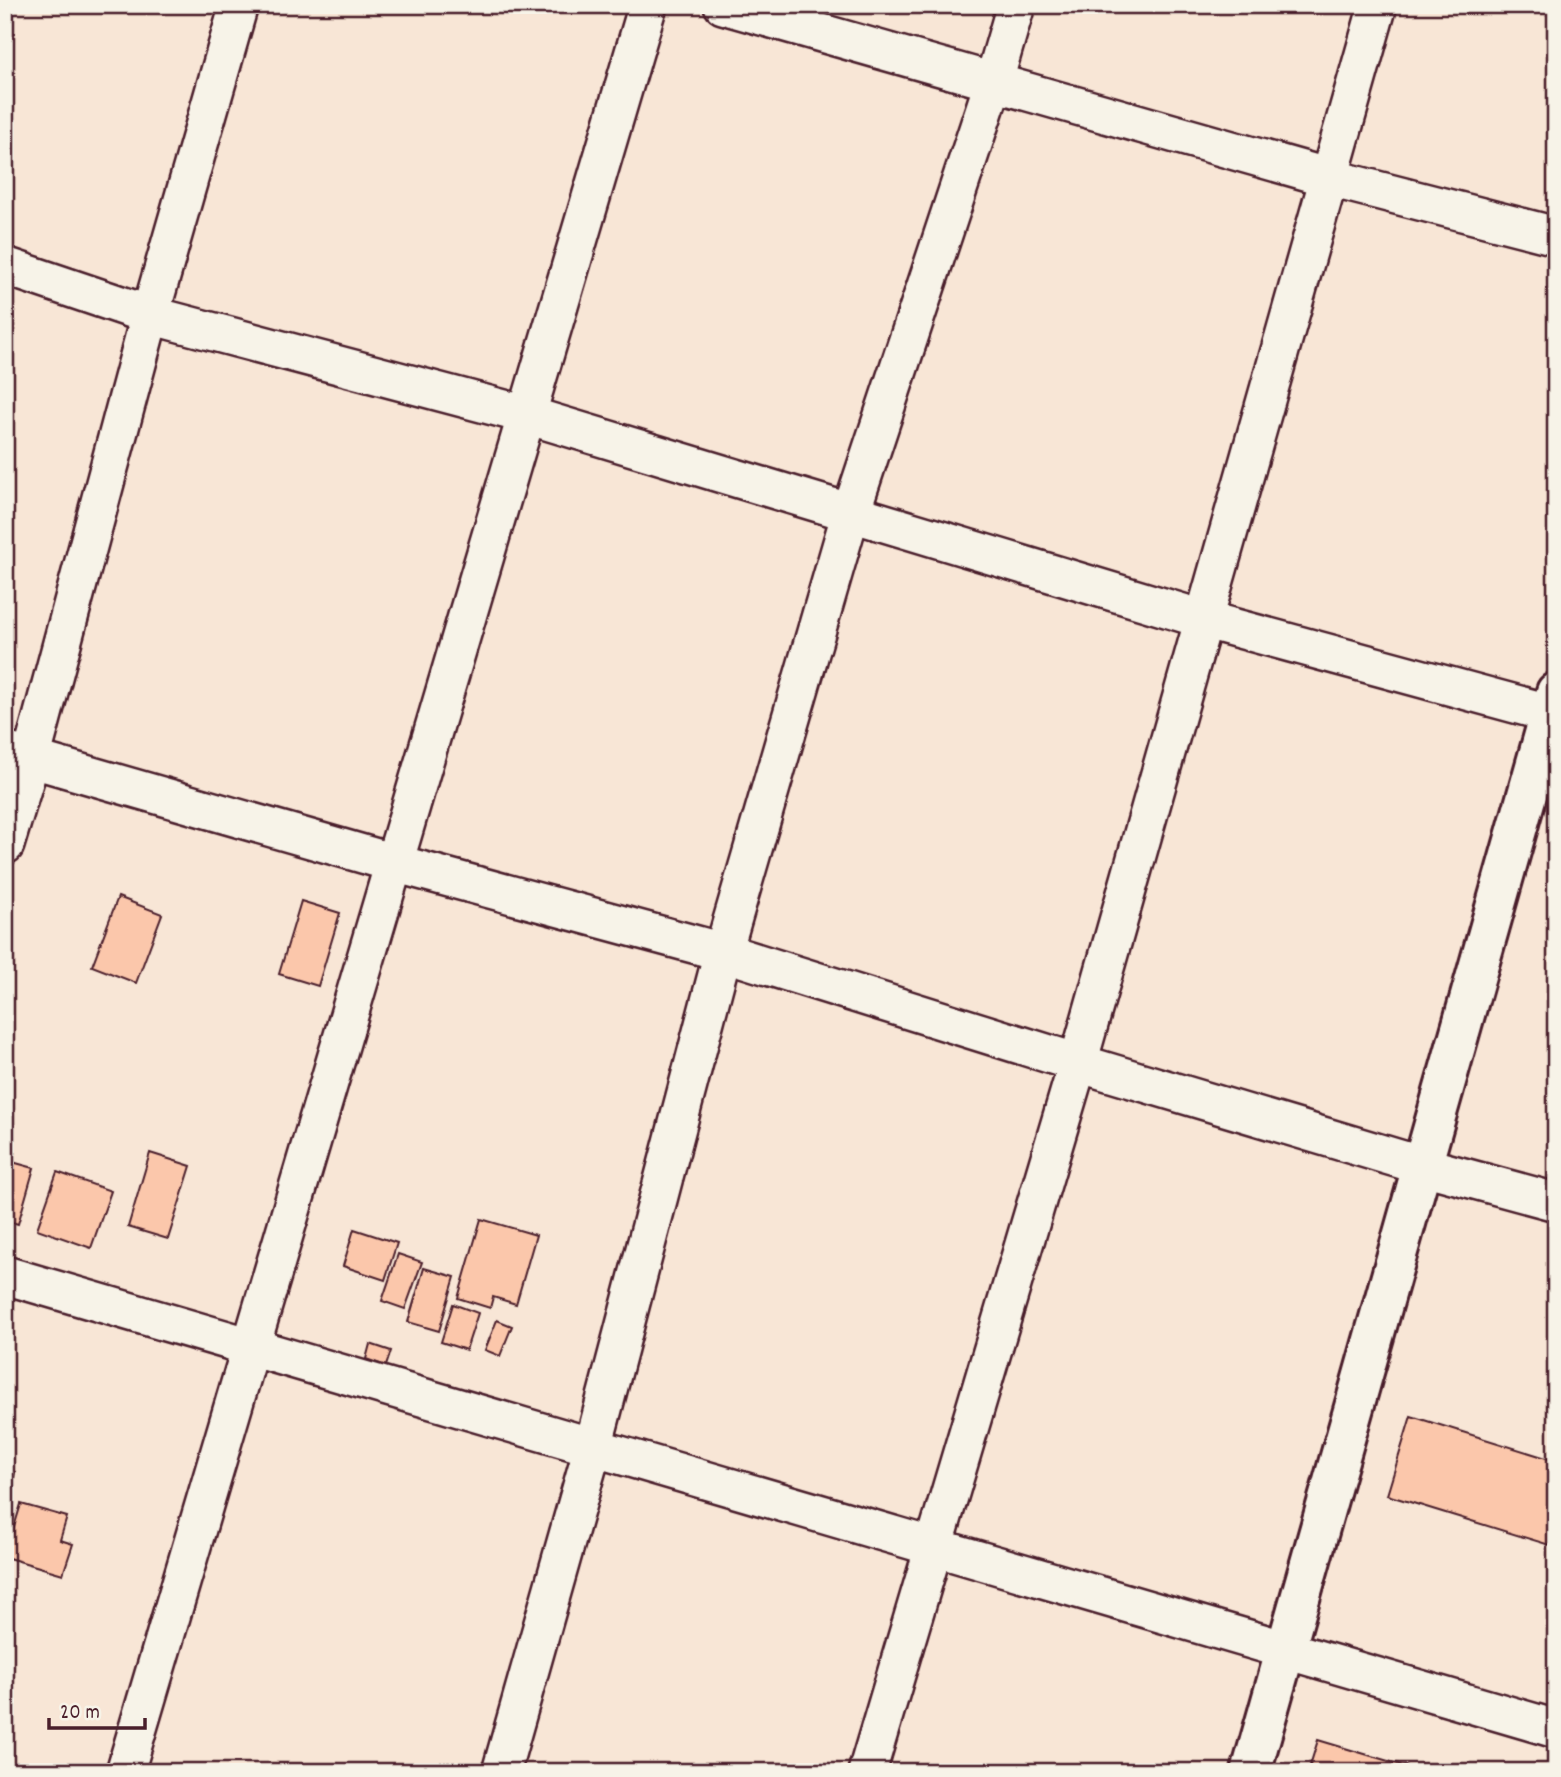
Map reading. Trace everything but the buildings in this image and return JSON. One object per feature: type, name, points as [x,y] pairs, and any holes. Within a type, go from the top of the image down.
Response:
[{"type":"main road","points":[[1251,1772],[1554,707]]},
{"type":"street","points":[[5,845],[18,755],[150,315],[239,5]]},
{"type":"street","points":[[125,1772],[648,5]]},
{"type":"street","points":[[723,5],[1330,178],[1556,236]]},
{"type":"street","points":[[500,1772],[593,1447],[723,952],[851,512],[993,84],[1016,5]]},
{"type":"street","points":[[867,1772],[1078,1063],[1206,620],[1378,5]]},
{"type":"street","points":[[5,266],[150,315],[527,415],[1206,620],[1554,707]]},
{"type":"street","points":[[18,755],[394,863],[723,952],[1078,1063],[1423,1166],[1556,1202]]},
{"type":"street","points":[[5,1275],[1556,1729]]}]
